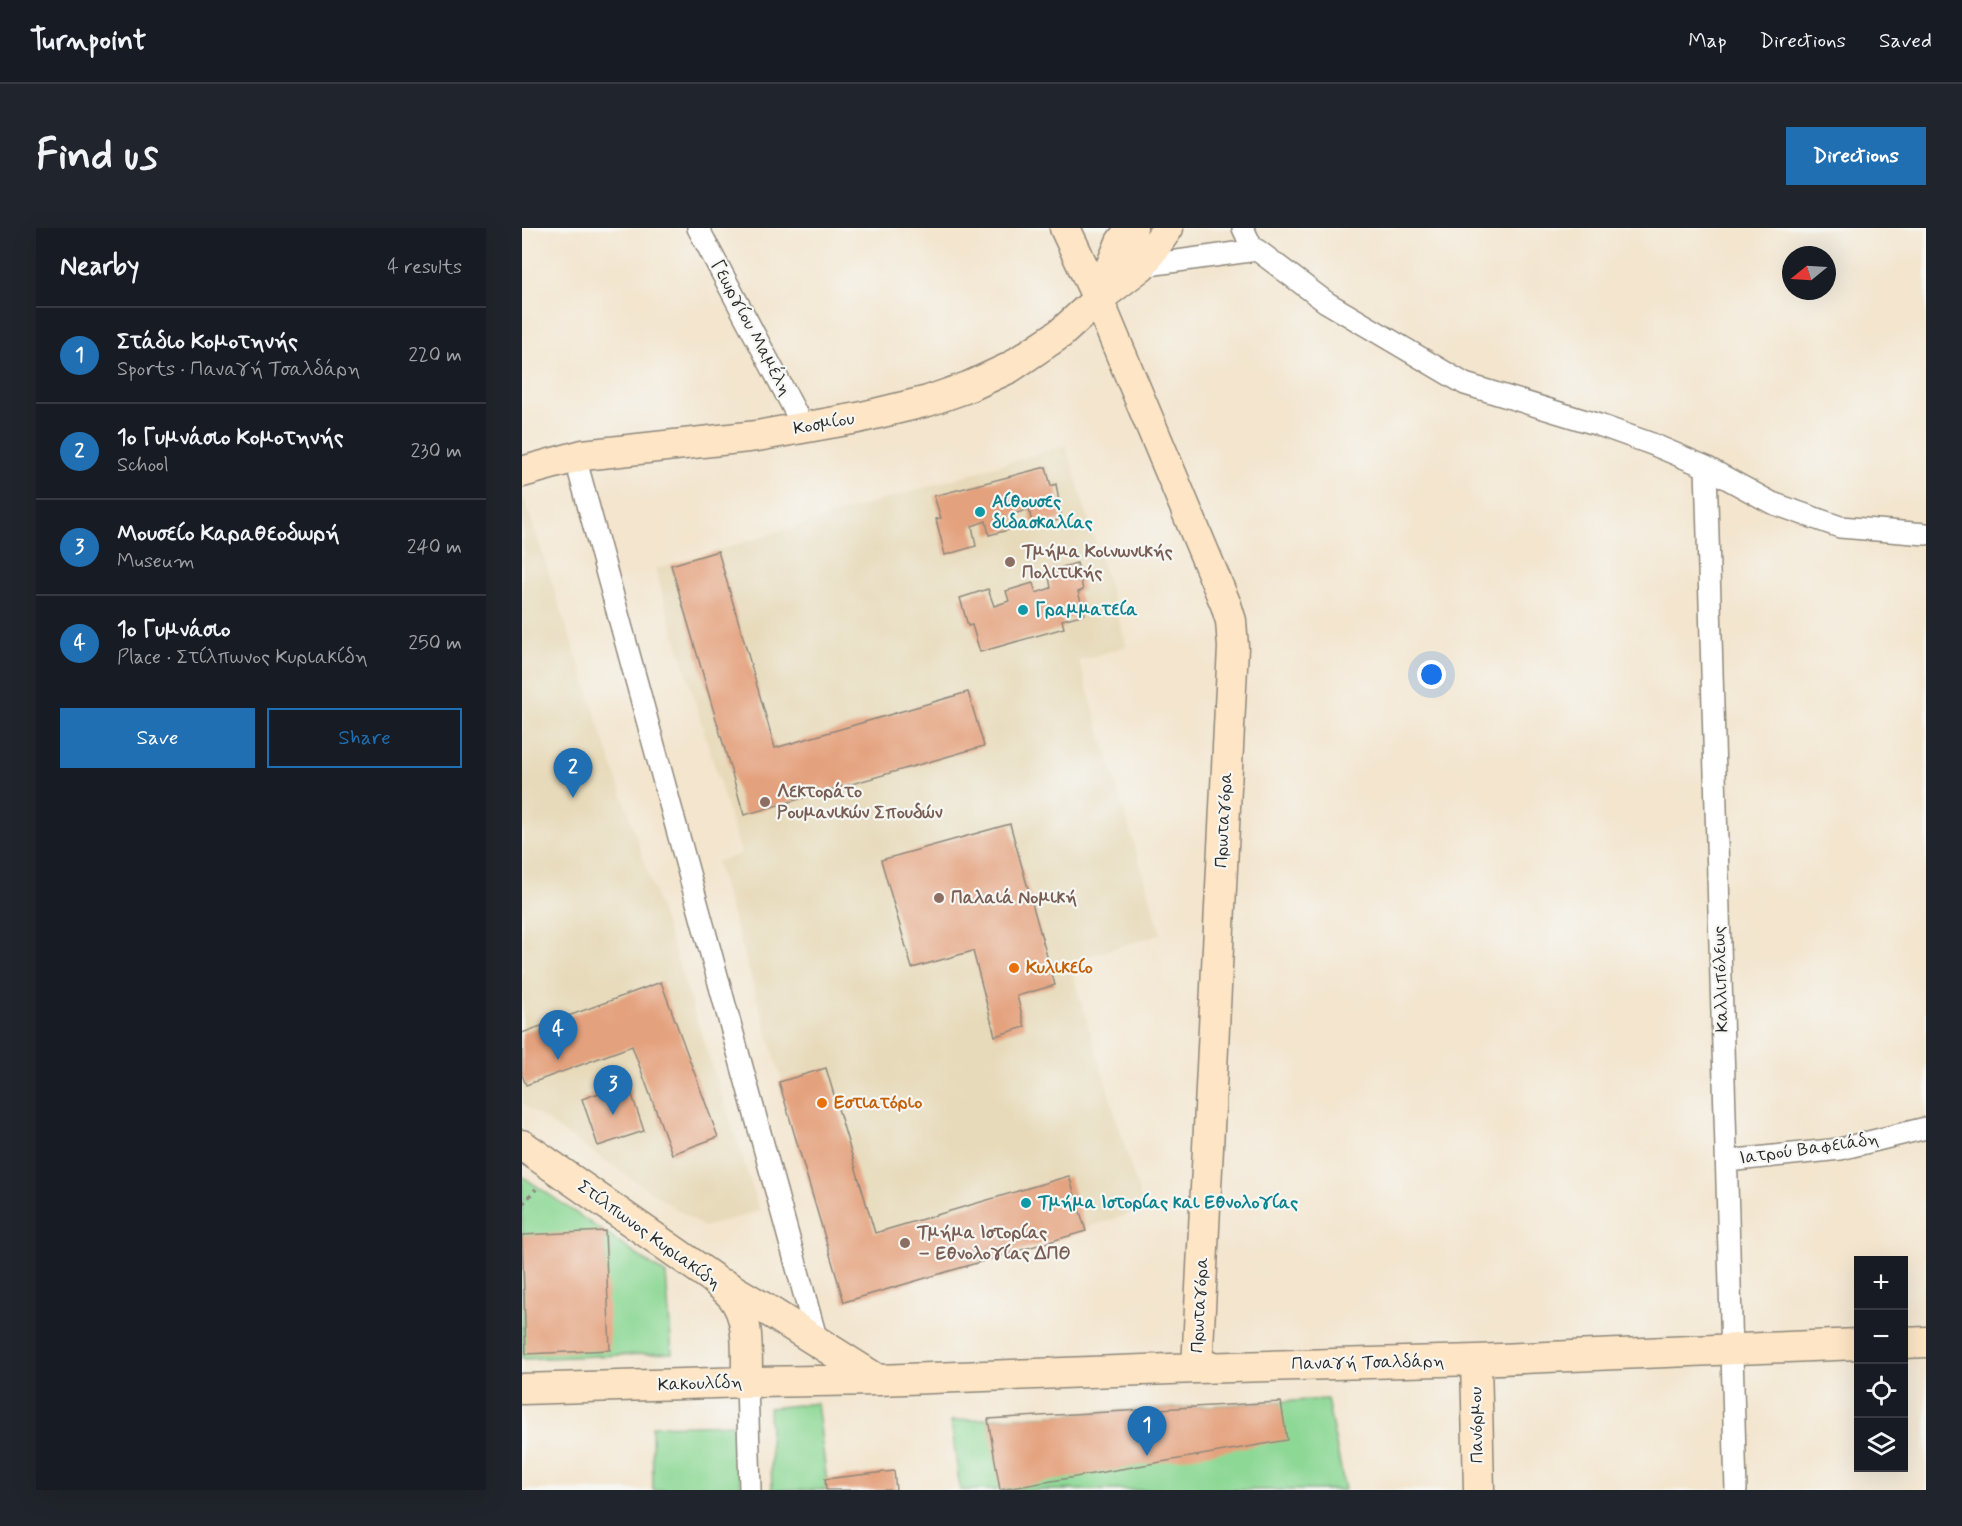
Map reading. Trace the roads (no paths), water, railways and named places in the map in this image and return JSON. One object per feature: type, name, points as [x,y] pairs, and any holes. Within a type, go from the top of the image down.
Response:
[{"type":"street","name":"Γεωργίου Μαμέλη","points":[[698,228],[804,428]]},
{"type":"street","name":"Πρωταγόρα","points":[[1065,228],[1098,299],[1231,621],[1233,639],[1197,1368]]},
{"type":"street","name":"Κοσμίου","points":[[1098,299],[1121,243],[1132,228]]},
{"type":"street","name":"Κοσμίου","points":[[524,467],[575,457],[757,436],[804,428],[906,407],[985,380],[1010,368],[1047,344],[1140,266],[1168,228]]},
{"type":"street","points":[[1244,228],[1253,250]]},
{"type":"street","points":[[1140,266],[1257,250],[1326,302],[1465,384],[1599,425],[1652,444],[1706,467],[1772,504],[1840,527],[1926,534]]},
{"type":"street","points":[[575,457],[817,1341]]},
{"type":"street","name":"Καλλιπόλεως","points":[[1706,467],[1736,1490]]},
{"type":"street","name":"Ιατρού Βαφειάδη","points":[[1727,1161],[1840,1149],[1926,1128]]},
{"type":"street","name":"Στίλπωνος Κυριακίδη","points":[[522,1145],[711,1277],[733,1297],[741,1313],[746,1334],[747,1382]]},
{"type":"street","points":[[711,1277],[878,1380]]},
{"type":"street","points":[[1908,1343],[1926,1342]]},
{"type":"street","name":"Παναγή Τσαλδάρη","points":[[878,1380],[1476,1360],[1854,1344]]},
{"type":"street","name":"Πανόρμου","points":[[1476,1360],[1479,1490]]},
{"type":"street","name":"Κακουλίδη","points":[[522,1389],[878,1380]]},
{"type":"street","points":[[747,1382],[750,1490]]},
{"type":"place","name":"Αίθουσες διδασκαλίας","points":[[980,512]]},
{"type":"place","name":"Τμήμα Κοινωνικής Πολιτικής","points":[[1010,562]]},
{"type":"place","name":"Γραμματεία","points":[[1023,610]]},
{"type":"place","name":"1ο Γυμνάσιο Κομοτηνής","points":[[573,798]]},
{"type":"place","name":"Λεκτοράτο Ρουμανικών Σπουδών","points":[[765,802]]},
{"type":"place","name":"Παλαιά Νομική","points":[[939,898]]},
{"type":"place","name":"Κυλικείο","points":[[1014,968]]},
{"type":"place","name":"1ο Γυμνάσιο","points":[[558,1060]]},
{"type":"place","name":"Εστιατόριο","points":[[822,1103]]},
{"type":"place","name":"Μουσείο Καραθεοδωρή","points":[[613,1115]]},
{"type":"place","name":"Τμήμα Ιστορίας και Εθνολογίας","points":[[1026,1203]]},
{"type":"place","name":"Τμήμα Ιστορίας – Εθνολογίας ΔΠΘ","points":[[905,1243]]},
{"type":"place","name":"Στάδιο Κομοτηνής","points":[[1147,1456]]}]
